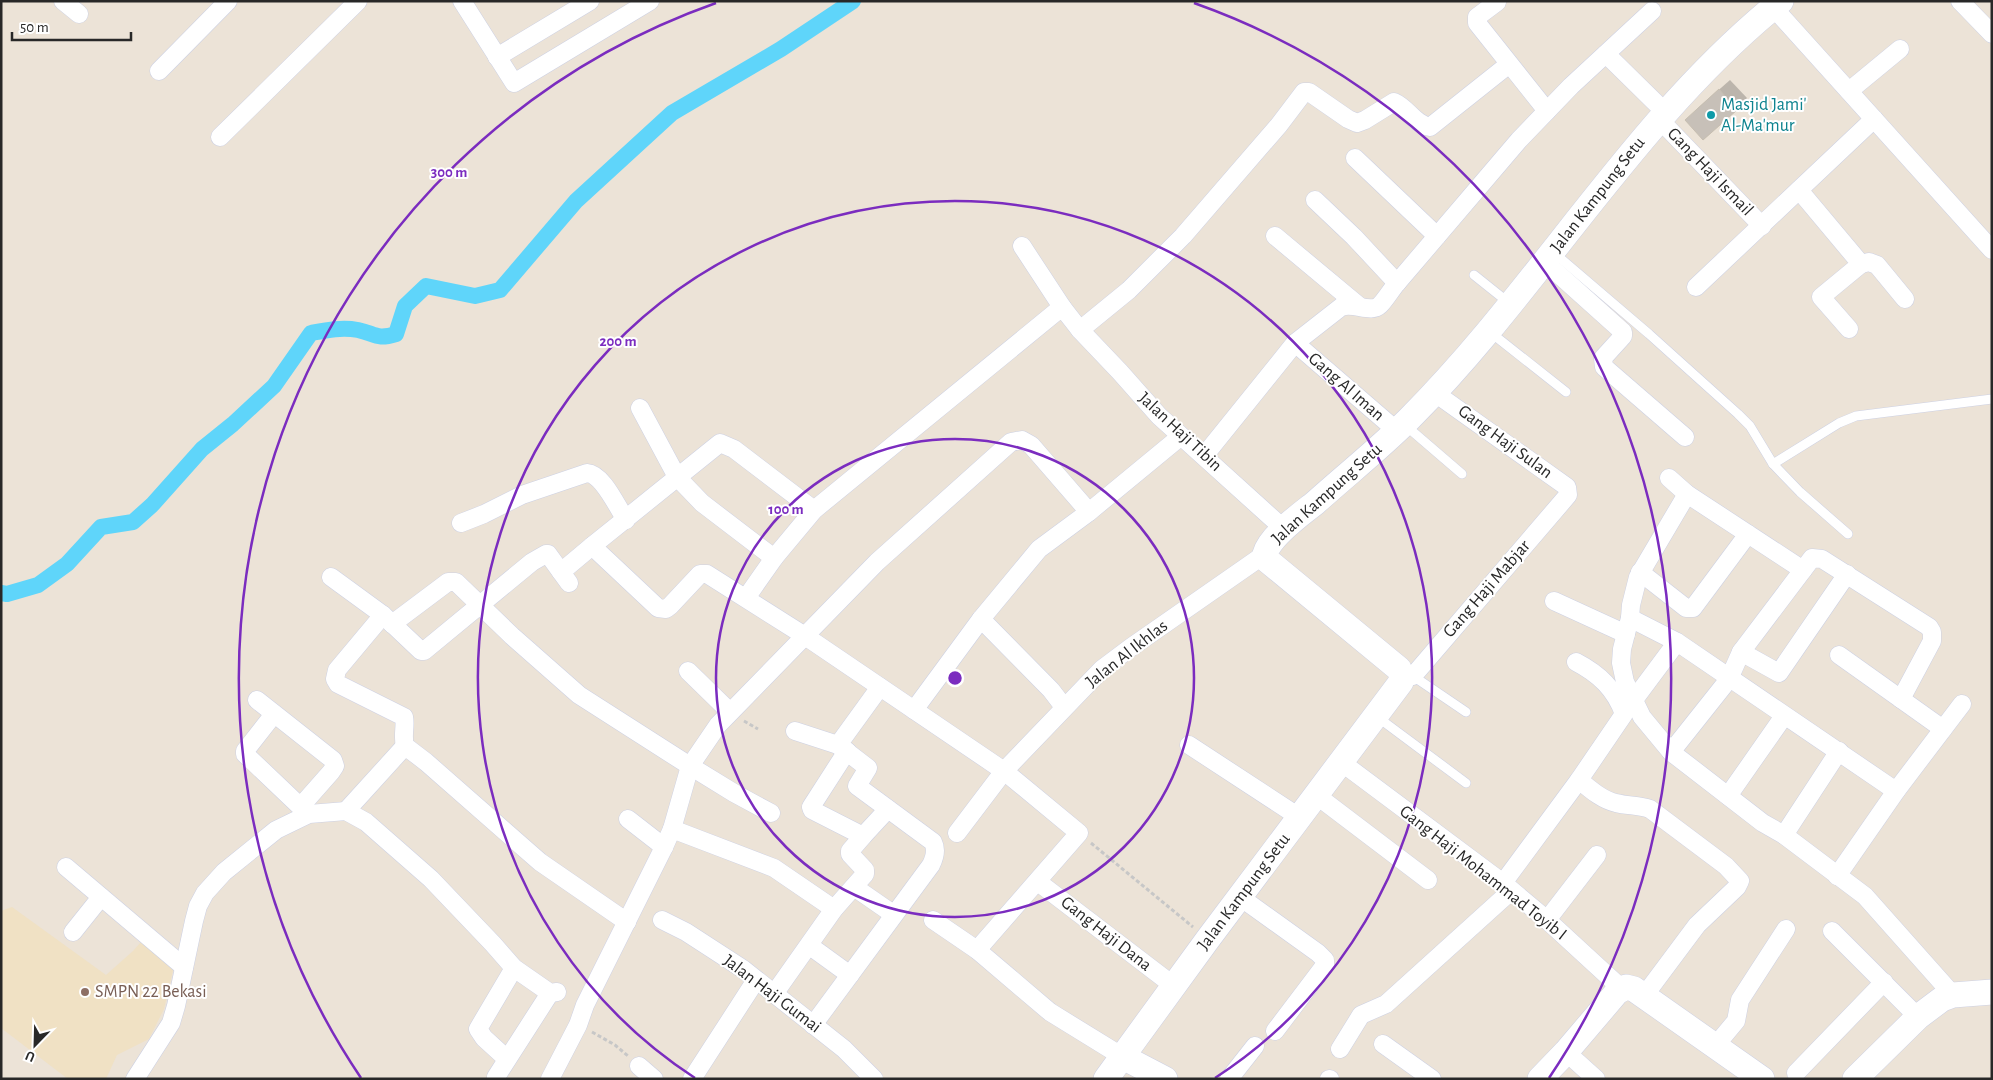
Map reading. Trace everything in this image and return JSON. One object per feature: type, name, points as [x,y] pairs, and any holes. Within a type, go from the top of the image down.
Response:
[{"type":"street","points":[[63,1],[78,14]]},
{"type":"street","points":[[159,71],[228,1]]},
{"type":"street","points":[[220,137],[358,1]]},
{"type":"street","points":[[462,1],[514,83],[650,1]]},
{"type":"street","points":[[498,57],[590,1]]},
{"type":"street","points":[[1960,1],[1992,34]]},
{"type":"street","points":[[1497,2],[1477,17],[1476,20],[1481,30],[1508,65],[1547,111]]},
{"type":"street","points":[[1777,4],[1849,91],[1992,250]]},
{"type":"street","name":"Jalan Kampung Setu","points":[[1106,1079],[1375,715],[1407,676],[1268,561],[1265,554],[1267,548],[1284,529],[1401,428],[1435,393],[1489,332],[1662,115],[1700,75],[1777,4]]},
{"type":"street","points":[[1204,456],[1295,342],[1341,307],[1350,304],[1376,308],[1380,305],[1519,140],[1652,11]]},
{"type":"street","points":[[1849,91],[1900,49]]},
{"type":"street","name":"Gang Haji Ismail","points":[[1606,54],[1762,226]]},
{"type":"street","points":[[1080,330],[1129,290],[1173,248],[1279,125],[1304,92],[1309,92],[1356,123],[1365,120],[1394,102],[1402,106],[1420,125],[1430,127],[1508,65]]},
{"type":"street","points":[[1696,287],[1874,119]]},
{"type":"street","points":[[1354,158],[1437,236]]},
{"type":"street","points":[[1799,190],[1861,264]]},
{"type":"street","points":[[1315,200],[1354,237],[1397,283]]},
{"type":"street","points":[[1275,236],[1359,306]]},
{"type":"street","name":"Jalan Haji Tibin","points":[[1022,246],[1062,307],[1080,330],[1159,416],[1284,529]]},
{"type":"street","points":[[1549,257],[1623,332],[1623,336],[1603,358],[1604,367],[1685,437]]},
{"type":"street","points":[[1849,329],[1821,297],[1861,264],[1868,262],[1877,265],[1905,299]]},
{"type":"street","points":[[746,598],[774,558],[814,510],[1062,307]]},
{"type":"street","name":"Gang Al Iman","points":[[1295,342],[1401,428]]},
{"type":"street","name":"Gang Haji Sulan","points":[[1435,393],[1567,487],[1568,495]]},
{"type":"street","points":[[640,408],[677,477],[702,503],[774,558]]},
{"type":"street","points":[[914,710],[981,619],[1038,549],[1089,512],[1180,436]]},
{"type":"street","points":[[550,1079],[664,848],[672,829],[690,766],[730,712],[877,562],[1011,442],[1022,440],[1031,444],[1089,512]]},
{"type":"street","points":[[331,577],[388,620],[418,650],[424,651],[532,562],[547,554],[565,578],[592,546],[720,443],[734,449],[814,510]]},
{"type":"street","points":[[461,523],[522,495],[586,473],[602,481],[626,520]]},
{"type":"street","points":[[1669,478],[1687,494],[1803,570]]},
{"type":"street","points":[[1687,494],[1640,572],[1632,599],[1621,663],[1625,682],[1642,717],[1671,752],[1764,823],[1784,835],[1865,896],[1953,995]]},
{"type":"street","name":"Gang Haji Mabjar","points":[[1407,676],[1568,495]]},
{"type":"street","points":[[1640,572],[1686,608],[1693,608],[1748,534]]},
{"type":"street","points":[[592,546],[658,608],[666,609],[700,574],[707,574],[805,636],[1004,771],[1080,833],[977,950]]},
{"type":"street","name":"Jalan Al Ikhlas","points":[[957,833],[1004,771],[1064,707],[1115,658],[1265,554]]},
{"type":"street","points":[[1671,752],[1730,679],[1741,652],[1812,558],[1817,557],[1846,574],[1929,627],[1932,632],[1932,641],[1901,699]]},
{"type":"street","points":[[1741,652],[1779,673],[1846,574]]},
{"type":"street","points":[[346,811],[404,746],[404,717],[344,688],[334,679],[337,670],[388,620],[448,582],[453,581],[579,695],[690,766],[771,813]]},
{"type":"street","points":[[1554,601],[1676,642],[1896,791]]},
{"type":"street","points":[[981,619],[1051,690],[1064,707]]},
{"type":"street","points":[[1634,701],[1676,642]]},
{"type":"street","points":[[1839,655],[1943,729]]},
{"type":"street","points":[[1340,1049],[1361,1015],[1386,1004],[1507,887],[1624,714],[1620,704],[1604,681],[1594,672],[1576,662]]},
{"type":"street","points":[[688,671],[730,712]]},
{"type":"street","points":[[863,836],[812,810],[811,807],[843,748],[880,687]]},
{"type":"street","points":[[135,1079],[171,1022],[198,906],[213,882],[276,830],[305,810],[335,763],[334,760],[257,700]]},
{"type":"street","points":[[1837,876],[1896,791],[1962,704]]},
{"type":"street","points":[[274,714],[245,751],[245,754],[305,810],[346,811],[366,822],[431,879],[494,944],[514,968],[554,993],[495,1078]]},
{"type":"street","points":[[1728,796],[1784,716]]},
{"type":"street","points":[[795,731],[843,748],[868,768],[857,786],[933,842],[935,847],[935,854],[931,865],[813,1025]]},
{"type":"street","points":[[1189,744],[1299,817]]},
{"type":"street","points":[[404,746],[426,762],[540,862],[628,922]]},
{"type":"street","points":[[1784,835],[1838,751]]},
{"type":"street","name":"Gang Haji Mohammad Toyib I","points":[[1341,762],[1507,887],[1632,992]]},
{"type":"street","points":[[1540,1079],[1566,1052],[1632,992],[1737,887],[1740,880],[1726,866],[1650,810],[1641,806],[1614,803],[1599,796],[1579,780]]},
{"type":"street","points":[[1316,795],[1428,880]]},
{"type":"street","points":[[774,994],[810,946],[834,909],[865,874],[865,870],[850,854],[850,851],[888,809]]},
{"type":"street","points":[[628,819],[664,848]]},
{"type":"street","points":[[672,829],[774,868],[834,909]]},
{"type":"street","points":[[1547,920],[1597,855]]},
{"type":"street","points":[[66,867],[184,968]]},
{"type":"street","name":"Gang Haji Dana","points":[[1038,882],[1174,986]]},
{"type":"street","points":[[854,886],[893,914]]},
{"type":"street","points":[[1240,896],[1325,960],[1324,965],[1275,1031]]},
{"type":"street","points":[[73,932],[101,897]]},
{"type":"street","name":"Jalan Haji Gumai","points":[[662,920],[686,932],[742,969],[844,1049],[866,1075]]},
{"type":"street","points":[[933,920],[977,950],[1050,1012],[1123,1057],[1165,1079]]},
{"type":"street","points":[[1716,1045],[1736,1022],[1740,1000],[1786,929]]},
{"type":"street","points":[[1832,931],[1918,1017]]},
{"type":"street","points":[[810,946],[850,975]]},
{"type":"street","points":[[507,1059],[478,1030],[479,1025],[514,968]]},
{"type":"street","points":[[693,1078],[756,980]]},
{"type":"street","points":[[1796,1073],[1884,982]]},
{"type":"street","points":[[1632,992],[1716,1045],[1762,1079]]},
{"type":"street","points":[[1855,1079],[1918,1017],[1942,999],[1953,995],[1992,992]]},
{"type":"street","points":[[1384,1044],[1432,1079]]},
{"type":"street","points":[[1229,1079],[1255,1046]]},
{"type":"street","points":[[1566,1052],[1596,1079]]},
{"type":"street","points":[[639,1066],[654,1079]]},
{"type":"lane","points":[[1549,257],[1649,334],[1738,414],[1750,426],[1773,464],[1790,482],[1848,534]]},
{"type":"lane","points":[[1474,275],[1511,305]]},
{"type":"lane","points":[[1489,332],[1566,392]]},
{"type":"lane","points":[[1773,464],[1839,423],[1856,416],[1992,399]]},
{"type":"lane","points":[[1401,428],[1462,474]]},
{"type":"lane","points":[[1407,676],[1466,712]]},
{"type":"lane","points":[[1375,715],[1466,783]]},
{"type":"path","points":[[1080,833],[1197,930]]},
{"type":"path","points":[[578,1025],[614,1045],[639,1066]]},
{"type":"shaded area","name":"SMPN 22 Bekasi","points":[[12,907],[106,975],[141,942],[173,970],[164,1009],[149,1039],[117,1055],[106,1079],[68,1079],[1,1028],[1,911]]},
{"type":"building","name":"Masjid Jami' Al-Ma'mur","points":[[1719,89],[1737,110],[1703,140],[1685,120]]},
{"type":"waterway","points":[[1,593],[7,594],[38,585],[67,564],[101,527],[133,522],[152,505],[202,449],[233,424],[274,386],[311,333],[346,329],[358,330],[376,336],[396,334],[405,306],[426,286],[475,296],[500,290],[576,201],[672,113],[781,49],[853,1]]},
{"type":"place","name":"Masjid Jami' Al-Ma'mur","points":[[1711,115]]},
{"type":"place","name":"SMPN 22 Bekasi","points":[[85,992]]}]
